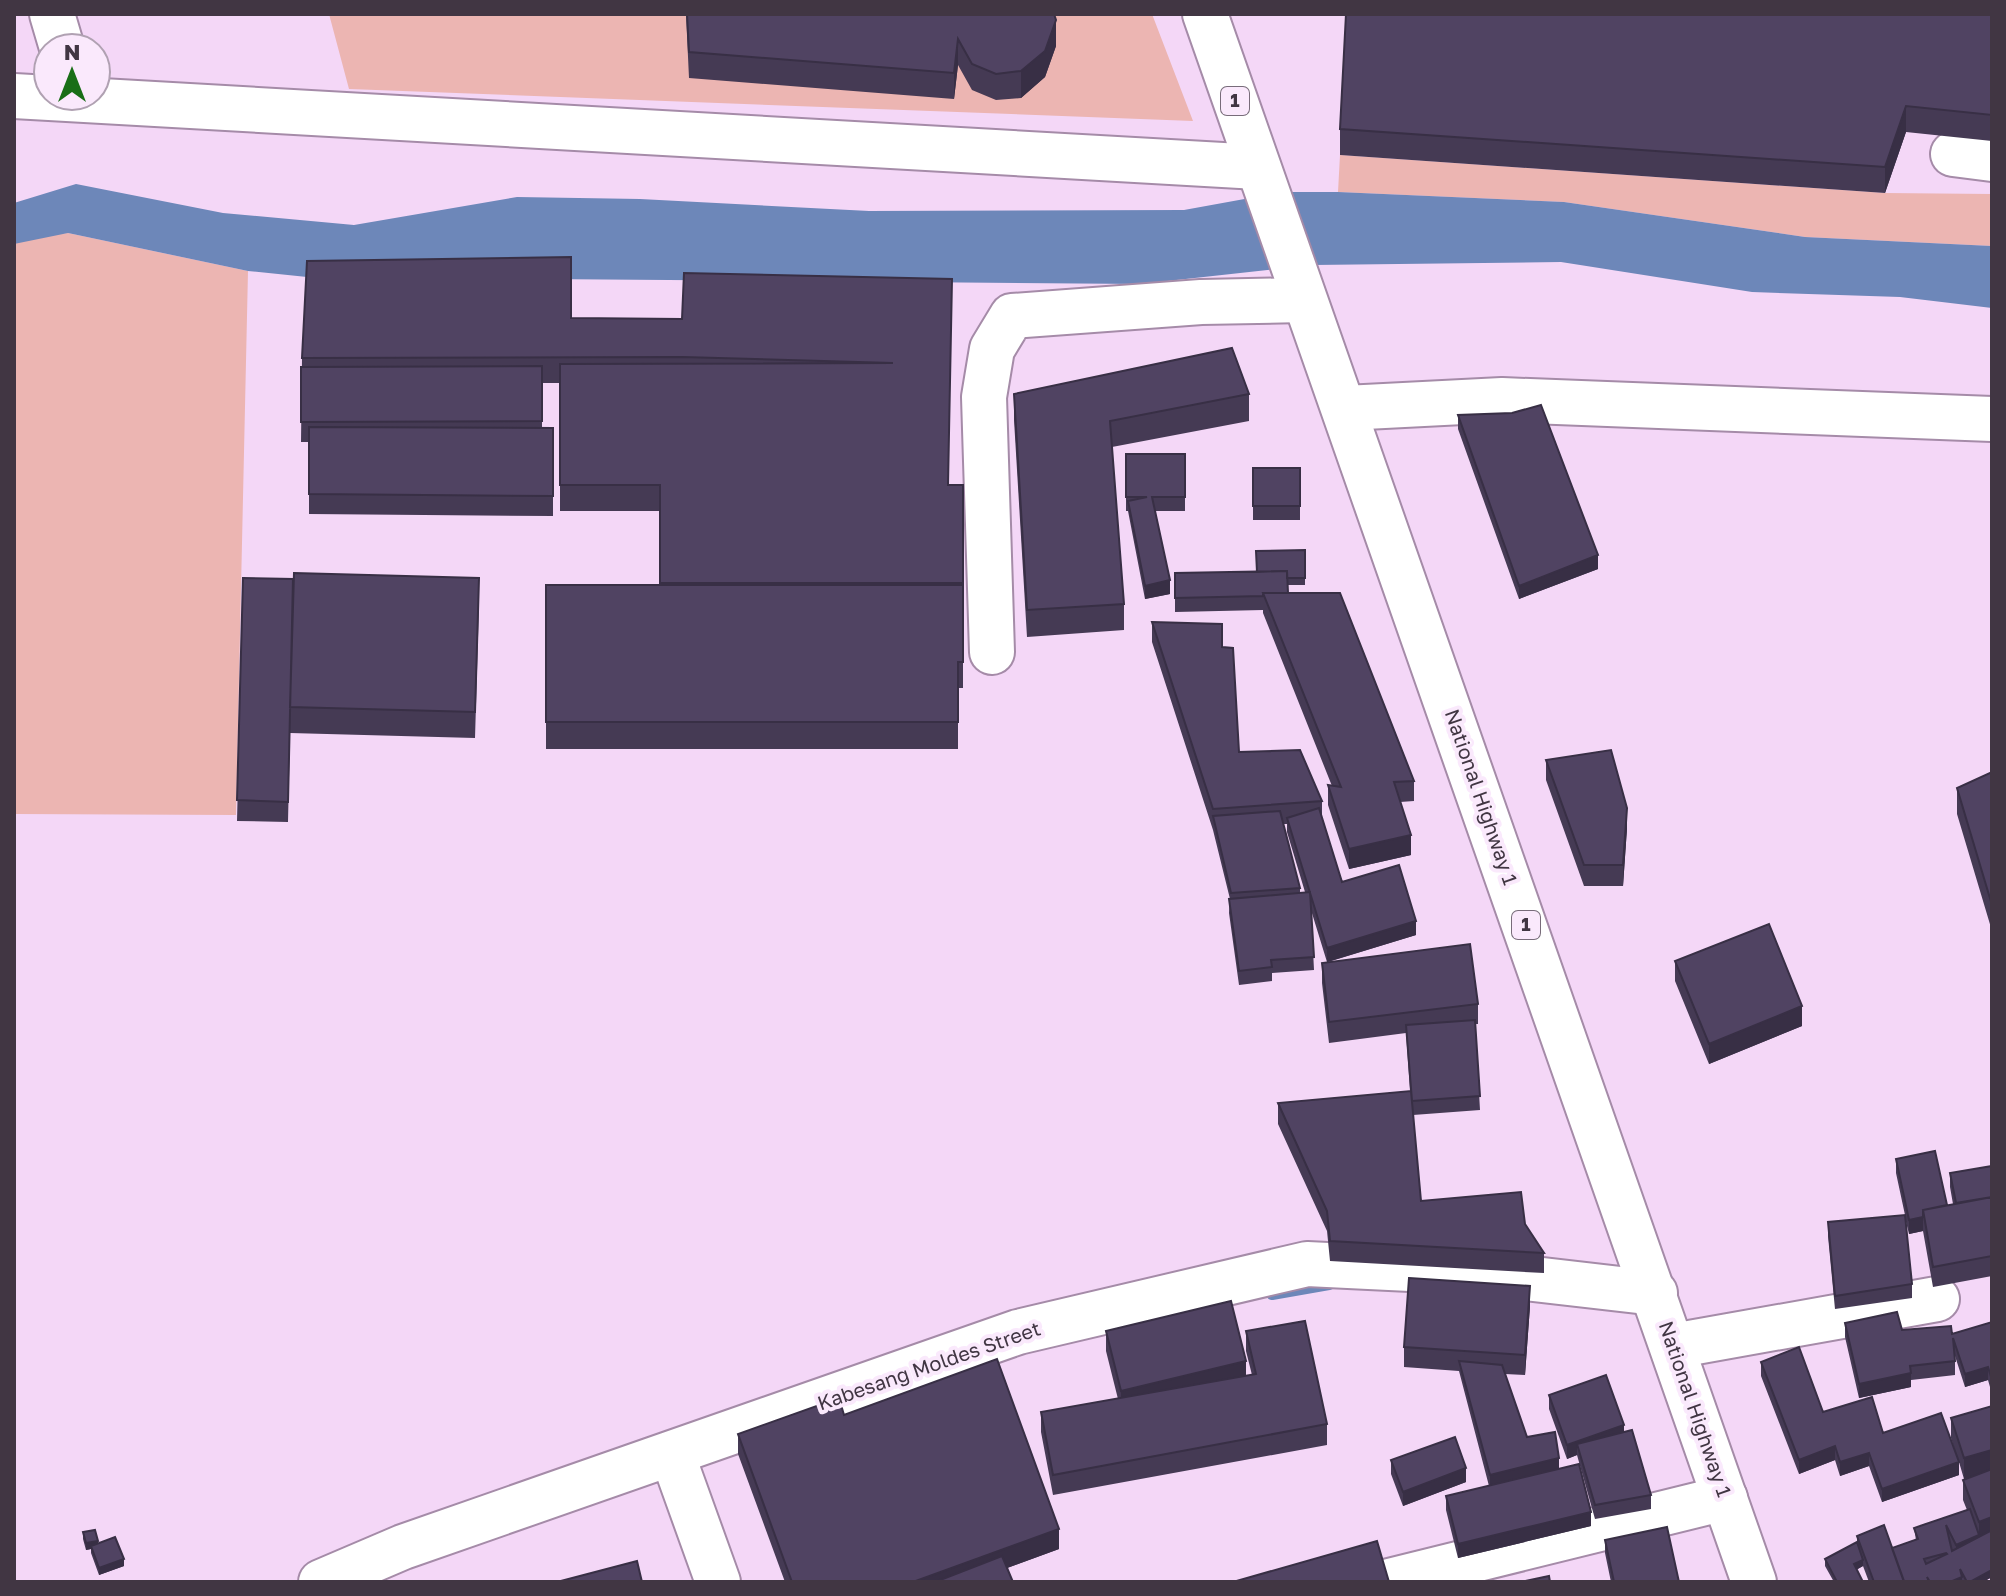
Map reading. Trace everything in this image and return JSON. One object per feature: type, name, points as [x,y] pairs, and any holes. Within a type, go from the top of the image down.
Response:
[{"type":"main road","name":"National Highway 1","points":[[1205,14],[1754,1582]]},
{"type":"main road","points":[[112,100],[1261,177]]},
{"type":"main road","points":[[992,652],[984,397],[992,349],[1012,316],[1201,302],[1298,285]]},
{"type":"main road","points":[[1345,408],[1502,400],[1992,419]]},
{"type":"main road","name":"Kabesang Moldes Street","points":[[321,1582],[403,1547],[1018,1332],[1307,1264],[1472,1272],[1655,1293]]},
{"type":"main road","points":[[1673,1346],[1937,1299]]},
{"type":"main road","points":[[672,1454],[718,1582]]},
{"type":"main road","points":[[1389,1581],[1725,1498]]},
{"type":"shaded area","points":[[329,14],[1152,14],[1193,121],[349,89]]},
{"type":"shaded area","points":[[1340,155],[1885,193],[1992,194],[1992,246],[1805,237],[1564,202],[1338,192]]},
{"type":"shaded area","points":[[68,233],[248,271],[236,815],[14,814],[14,238]]},
{"type":"water","points":[[76,184],[223,213],[354,225],[517,197],[640,199],[869,211],[1184,210],[1283,192],[1564,202],[1805,237],[1992,246],[1992,308],[1900,297],[1752,292],[1561,262],[1313,265],[1140,284],[307,277],[248,271],[68,233],[14,244],[14,203]]},
{"type":"building","points":[[687,14],[1054,14],[1056,20],[1045,51],[1021,71],[996,74],[972,64],[958,39],[954,73],[689,52]]},
{"type":"building","points":[[1346,14],[1992,14],[1992,115],[1906,106],[1885,167],[1340,129]]},
{"type":"building","points":[[571,257],[571,318],[682,319],[684,273],[952,279],[948,485],[963,485],[963,583],[660,583],[660,485],[560,485],[560,364],[893,363],[682,357],[302,358],[307,261]]},
{"type":"building","points":[[1232,348],[1249,394],[1110,421],[1124,604],[1027,610],[1014,394]]},
{"type":"building","points":[[542,366],[542,421],[301,422],[301,367]]},
{"type":"building","points":[[1541,405],[1598,555],[1519,586],[1458,415],[1512,413]]},
{"type":"building","points":[[309,427],[553,428],[553,496],[309,494]]},
{"type":"building","points":[[1126,454],[1185,454],[1185,497],[1152,497],[1170,580],[1145,586],[1128,501],[1147,497],[1126,497]]},
{"type":"building","points":[[1253,468],[1300,468],[1300,506],[1253,506]]},
{"type":"building","points":[[1305,550],[1305,578],[1287,578],[1287,571],[1257,572],[1256,551]]},
{"type":"building","points":[[1287,571],[1288,593],[1175,598],[1175,573]]},
{"type":"building","points":[[294,573],[479,578],[475,712],[290,707]]},
{"type":"building","points":[[243,578],[293,579],[288,802],[237,800]]},
{"type":"building","points":[[546,585],[963,585],[963,662],[958,662],[958,722],[546,722]]},
{"type":"building","points":[[1263,593],[1340,593],[1414,781],[1394,782],[1411,835],[1349,849],[1328,785],[1341,787]]},
{"type":"building","points":[[1152,622],[1222,624],[1222,647],[1233,648],[1239,752],[1300,750],[1322,801],[1213,809]]},
{"type":"building","points":[[1611,750],[1627,808],[1623,865],[1584,865],[1546,760]]},
{"type":"building","points":[[1992,772],[1992,905],[1957,788]]},
{"type":"building","points":[[1319,808],[1342,882],[1399,865],[1416,921],[1327,948],[1287,818]]},
{"type":"building","points":[[1280,811],[1300,888],[1231,893],[1213,816]]},
{"type":"building","points":[[1310,892],[1314,957],[1271,960],[1272,967],[1239,971],[1229,899]]},
{"type":"building","points":[[1769,924],[1802,1006],[1709,1044],[1675,961]]},
{"type":"building","points":[[1470,944],[1478,1004],[1329,1022],[1322,963]]},
{"type":"building","points":[[1475,1020],[1480,1096],[1412,1101],[1406,1025]]},
{"type":"building","points":[[1411,1091],[1421,1201],[1521,1192],[1525,1224],[1544,1253],[1330,1241],[1327,1211],[1278,1103]]},
{"type":"building","points":[[1935,1151],[1947,1205],[1923,1210],[1923,1217],[1909,1220],[1896,1159]]},
{"type":"building","points":[[1992,1166],[1992,1197],[1956,1203],[1950,1173]]},
{"type":"building","points":[[1992,1197],[1992,1256],[1933,1267],[1923,1210]]},
{"type":"building","points":[[1905,1215],[1912,1284],[1835,1296],[1828,1222]]},
{"type":"building","points":[[1409,1278],[1530,1286],[1525,1355],[1404,1347]]},
{"type":"building","points":[[1231,1301],[1246,1361],[1121,1391],[1106,1331]]},
{"type":"building","points":[[1897,1312],[1902,1330],[1951,1326],[1952,1334],[1992,1322],[1992,1380],[1988,1367],[1965,1374],[1953,1338],[1955,1361],[1910,1366],[1911,1373],[1859,1384],[1845,1323]]},
{"type":"building","points":[[1305,1321],[1327,1424],[1053,1475],[1041,1412],[1256,1374],[1246,1331]]},
{"type":"building","points":[[1799,1347],[1823,1412],[1872,1397],[1883,1433],[1941,1413],[1959,1462],[1882,1489],[1869,1453],[1840,1462],[1835,1446],[1799,1460],[1761,1362]]},
{"type":"building","points":[[997,1359],[1059,1529],[913,1582],[792,1582],[738,1434],[839,1398],[844,1415]]},
{"type":"building","points":[[1459,1361],[1502,1365],[1527,1437],[1555,1432],[1559,1458],[1490,1475]]},
{"type":"building","points":[[1606,1375],[1624,1425],[1567,1445],[1549,1395]]},
{"type":"building","points":[[1992,1406],[1992,1450],[1964,1458],[1951,1418]]},
{"type":"building","points":[[1632,1430],[1651,1495],[1595,1505],[1577,1444]]},
{"type":"building","points":[[1455,1437],[1466,1468],[1403,1492],[1391,1460]]},
{"type":"building","points":[[1579,1464],[1591,1512],[1458,1544],[1446,1496]]},
{"type":"building","points":[[1992,1469],[1992,1517],[1979,1522],[1963,1480]]},
{"type":"building","points":[[1970,1509],[1979,1535],[1956,1545],[1946,1525],[1952,1551],[1990,1531],[1992,1570],[1970,1582],[1960,1569],[1962,1577],[1950,1582],[1930,1582],[1927,1577],[1929,1582],[1904,1582],[1892,1548],[1918,1539],[1914,1528]],"holes":[[[1946,1553],[1926,1564],[1924,1559]]]},
{"type":"building","points":[[1884,1525],[1904,1581],[1901,1582],[1874,1582],[1857,1536]]},
{"type":"building","points":[[1667,1527],[1679,1582],[1614,1582],[1605,1540]]},
{"type":"building","points":[[95,1530],[98,1541],[86,1543],[83,1532]]},
{"type":"building","points":[[115,1537],[124,1559],[99,1568],[91,1546]]},
{"type":"building","points":[[1377,1541],[1389,1582],[1233,1582]]},
{"type":"building","points":[[1857,1542],[1863,1560],[1854,1564],[1863,1582],[1837,1582],[1825,1559]]},
{"type":"building","points":[[1002,1556],[1013,1582],[935,1582]]},
{"type":"building","points":[[637,1561],[642,1582],[557,1582]]},
{"type":"building","points":[[1549,1576],[1550,1582],[1521,1582]]},
{"type":"waterway","points":[[1272,1294],[1329,1284]]}]
